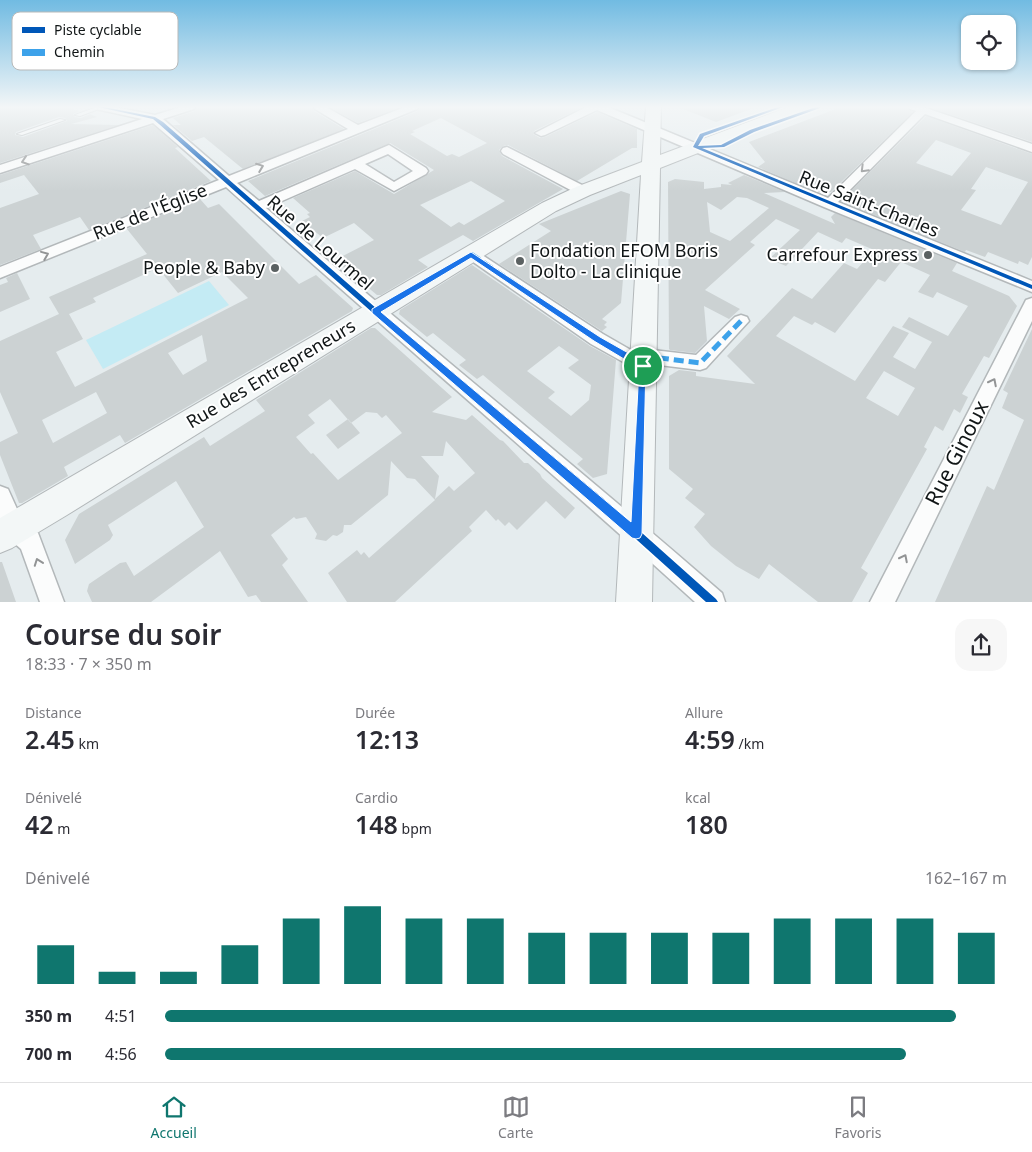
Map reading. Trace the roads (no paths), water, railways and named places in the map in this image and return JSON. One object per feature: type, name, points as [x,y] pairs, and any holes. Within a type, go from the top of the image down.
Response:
[{"type":"street","points":[[0,169],[102,135]]},
{"type":"street","name":"Rue de Lourmel","points":[[174,135],[713,602]]},
{"type":"street","name":"Rue de l'Église","points":[[0,273],[340,135]]},
{"type":"street","points":[[634,602],[653,135]]},
{"type":"street","name":"Rue Saint-Charles","points":[[668,135],[830,204],[1032,286]]},
{"type":"street","name":"Rue des Entrepreneurs","points":[[7,532],[549,207],[583,191],[728,135]]},
{"type":"street","points":[[830,204],[893,135]]},
{"type":"street","points":[[995,135],[1032,148]]},
{"type":"street","points":[[507,151],[583,191]]},
{"type":"street","points":[[257,207],[356,164]]},
{"type":"street","points":[[471,254],[597,339],[643,361],[700,363],[741,321]]},
{"type":"street","name":"Rue Ginoux","points":[[882,602],[1032,304]]},
{"type":"street","points":[[0,496],[7,516],[7,532],[30,541],[52,602]]},
{"type":"place","name":"Carrefour Express","points":[[928,255]]},
{"type":"place","name":"Fondation EFOM Boris Dolto - La clinique","points":[[520,261]]},
{"type":"place","name":"People & Baby","points":[[275,268]]}]
